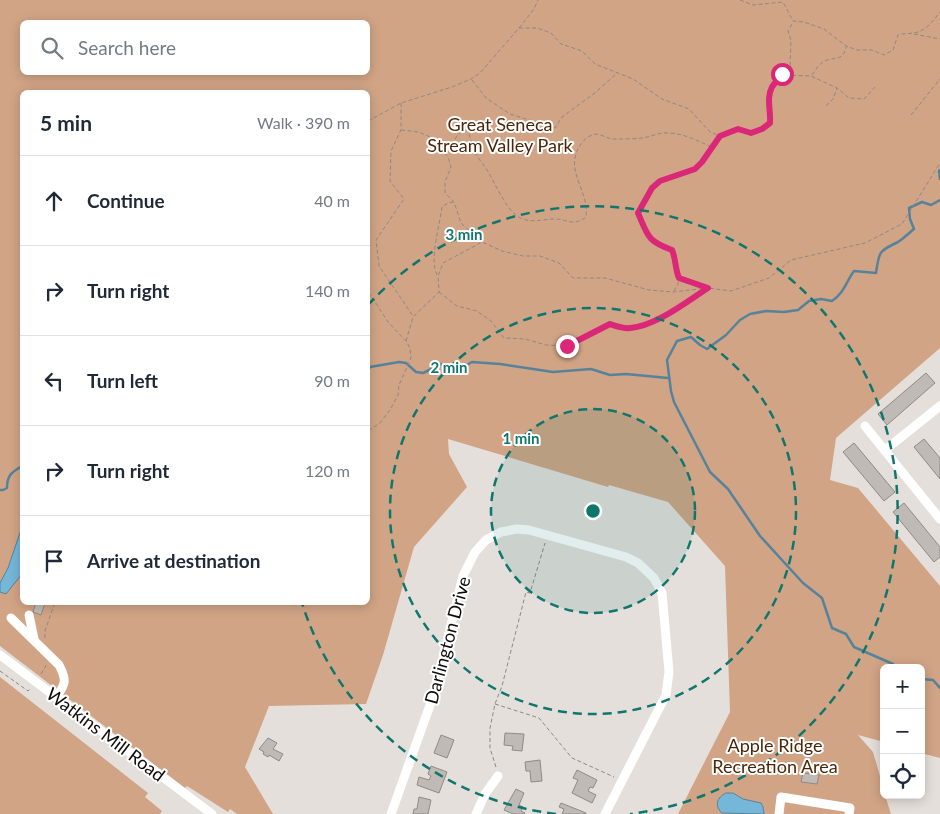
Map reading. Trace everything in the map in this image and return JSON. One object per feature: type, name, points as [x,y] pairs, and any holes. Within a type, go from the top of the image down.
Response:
[{"type":"street","points":[[885,450],[940,406]]},
{"type":"street","points":[[865,426],[940,518]]},
{"type":"street","name":"Darlington Drive","points":[[391,814],[434,694],[463,576],[475,552],[486,540],[502,532],[517,529],[529,530],[638,562],[654,578],[662,593],[669,672],[666,695],[605,814]]},
{"type":"street","points":[[28,615],[34,639]]},
{"type":"street","points":[[11,618],[59,665],[64,674],[64,687],[56,697]]},
{"type":"street","name":"Watkins Mill Road","points":[[0,655],[212,814]]},
{"type":"street","points":[[476,814],[485,794],[498,776]]},
{"type":"street","points":[[778,814],[781,797],[850,808],[849,814]]},
{"type":"path","points":[[370,120],[402,103],[452,87],[480,73],[519,28],[534,9],[538,0]]},
{"type":"path","points":[[740,0],[753,5],[784,1],[793,22]]},
{"type":"path","points":[[913,34],[925,30],[940,12]]},
{"type":"path","points":[[793,22],[804,22],[824,29],[846,46],[857,50],[872,50],[884,55],[893,50],[898,35],[906,33],[940,39]]},
{"type":"path","points":[[673,292],[679,278],[672,250],[658,245],[648,237],[638,213],[652,188],[660,181],[695,169],[720,136],[738,129],[751,133],[762,129],[770,123],[768,102],[772,87],[790,68],[791,40],[788,31],[793,22]]},
{"type":"path","points":[[519,28],[537,28],[551,33],[561,44],[582,52],[595,64],[633,79],[662,99],[690,109],[710,132],[720,136]]},
{"type":"path","points":[[812,76],[817,66],[826,60],[839,59],[844,54],[846,46]]},
{"type":"path","points":[[471,79],[486,98],[510,114],[555,128],[562,117],[596,92],[617,73]]},
{"type":"path","points":[[782,75],[812,76],[837,88],[849,98],[864,100],[875,87]]},
{"type":"path","points":[[911,115],[940,79]]},
{"type":"path","points":[[826,106],[833,99],[837,88]]},
{"type":"path","points":[[402,103],[401,130],[392,151],[390,181],[404,199],[376,240],[379,266],[413,317]]},
{"type":"path","points":[[401,130],[419,132],[430,137],[440,150],[448,156],[451,166],[445,182],[445,193],[454,202],[461,223],[482,242],[502,251],[523,256],[540,256],[559,263],[573,278],[606,278],[649,290],[673,292],[708,288],[731,290],[769,278],[791,260],[866,243],[902,224],[940,163]]},
{"type":"path","points":[[440,150],[451,146],[458,134],[466,130],[472,137],[475,153],[488,170],[499,193],[520,219],[532,221],[561,219],[568,222],[580,222],[586,217],[587,208],[582,188],[575,173],[574,158],[580,144],[590,135],[602,134],[612,140],[642,138],[667,132],[680,134],[712,147]]},
{"type":"path","points":[[438,276],[434,270],[434,254],[442,207],[454,202]]},
{"type":"path","points":[[482,242],[443,263],[438,276],[439,292],[457,306],[477,312],[491,321],[504,338],[525,338],[546,345],[567,346],[610,324],[628,329],[646,325],[708,288]]},
{"type":"path","points":[[679,278],[708,288]]},
{"type":"path","points":[[406,341],[413,317],[439,292]]},
{"type":"path","points":[[370,294],[388,322],[406,341],[410,348],[411,358],[399,385],[398,395],[390,410],[380,423],[370,430]]},
{"type":"path","points":[[498,776],[490,748],[490,728],[495,704],[502,686],[526,592],[530,592],[548,536]]},
{"type":"path","points":[[46,651],[45,631],[54,605]]},
{"type":"path","points":[[0,671],[28,691]]},
{"type":"path","points":[[495,704],[539,718],[572,758],[622,781]]},
{"type":"green space","points":[[0,0],[940,0],[940,348],[836,438],[830,480],[858,488],[940,586],[940,758],[925,754],[925,664],[880,664],[880,741],[858,735],[873,752],[880,776],[880,799],[886,799],[891,814],[678,814],[730,712],[725,566],[668,502],[609,485],[608,487],[448,439],[449,454],[467,487],[414,547],[383,655],[366,704],[269,706],[245,767],[273,814],[237,814],[230,809],[228,812],[187,786],[185,788],[0,646]]},
{"type":"green space","points":[[0,677],[148,793],[145,797],[162,811],[160,814],[0,814]]},
{"type":"water","points":[[20,533],[20,576],[6,594],[0,592],[0,583],[8,568]]},
{"type":"water","points":[[726,793],[733,793],[743,799],[761,803],[764,814],[722,813],[717,805],[720,797]]},
{"type":"building","points":[[926,373],[935,383],[887,425],[878,414]]},
{"type":"building","points":[[924,439],[940,458],[940,479],[914,447]]},
{"type":"building","points":[[854,443],[895,492],[884,501],[843,452]]},
{"type":"building","points":[[904,503],[940,547],[940,557],[934,562],[893,512]]},
{"type":"building","points":[[35,605],[44,605],[41,615],[33,612]]},
{"type":"building","points":[[505,733],[524,734],[522,751],[512,750],[513,746],[504,745]]},
{"type":"building","points":[[441,735],[454,740],[447,758],[434,753]]},
{"type":"building","points":[[268,738],[277,743],[273,749],[283,754],[279,761],[263,754],[264,752],[259,749]]},
{"type":"building","points":[[540,760],[542,781],[531,782],[530,771],[526,771],[525,762]]},
{"type":"building","points":[[431,766],[447,772],[439,793],[417,785],[419,777],[429,780],[431,776],[428,774]]},
{"type":"building","points":[[577,770],[597,780],[593,788],[590,787],[588,791],[596,795],[592,803],[572,793],[578,780],[573,778]]},
{"type":"building","points":[[803,773],[819,775],[817,784],[801,782]]},
{"type":"building","points":[[516,789],[524,793],[519,805],[523,807],[521,811],[524,814],[513,814],[504,810]]},
{"type":"building","points":[[419,797],[431,800],[428,814],[413,814],[414,809],[417,809]]},
{"type":"building","points":[[561,803],[586,814],[562,814],[564,809],[559,807]]},
{"type":"waterway","points":[[940,170],[940,179]]},
{"type":"waterway","points":[[893,664],[854,647],[846,634],[832,628],[822,598],[803,583],[760,536],[728,489],[710,472],[674,402],[667,360],[677,341],[691,337],[707,349],[726,335],[740,320],[750,314],[766,311],[784,312],[798,310],[809,301],[821,299],[832,301],[842,291],[854,271],[876,273],[879,256],[883,250],[914,229],[910,219],[909,208],[922,202],[931,205],[940,200]]},
{"type":"waterway","points":[[370,367],[399,362],[406,363],[416,372],[423,373],[442,364],[454,372],[472,362],[553,372],[591,369],[610,375],[626,374],[668,378]]},
{"type":"waterway","points":[[0,490],[7,488],[11,474],[20,467]]},
{"type":"waterway","points":[[925,679],[933,680],[940,688]]},
{"type":"route","points":[[567,346],[610,324],[628,329],[646,325],[708,288],[679,278],[672,250],[658,245],[648,237],[638,213],[642,202],[652,188],[660,181],[695,169],[720,136],[738,129],[751,133],[762,129],[770,123],[768,102],[772,87],[782,74]]},
{"type":"park label","name":"Great Seneca Stream Valley Park","points":[[500,134]]},
{"type":"park label","name":"Apple Ridge Recreation Area","points":[[775,755]]}]
